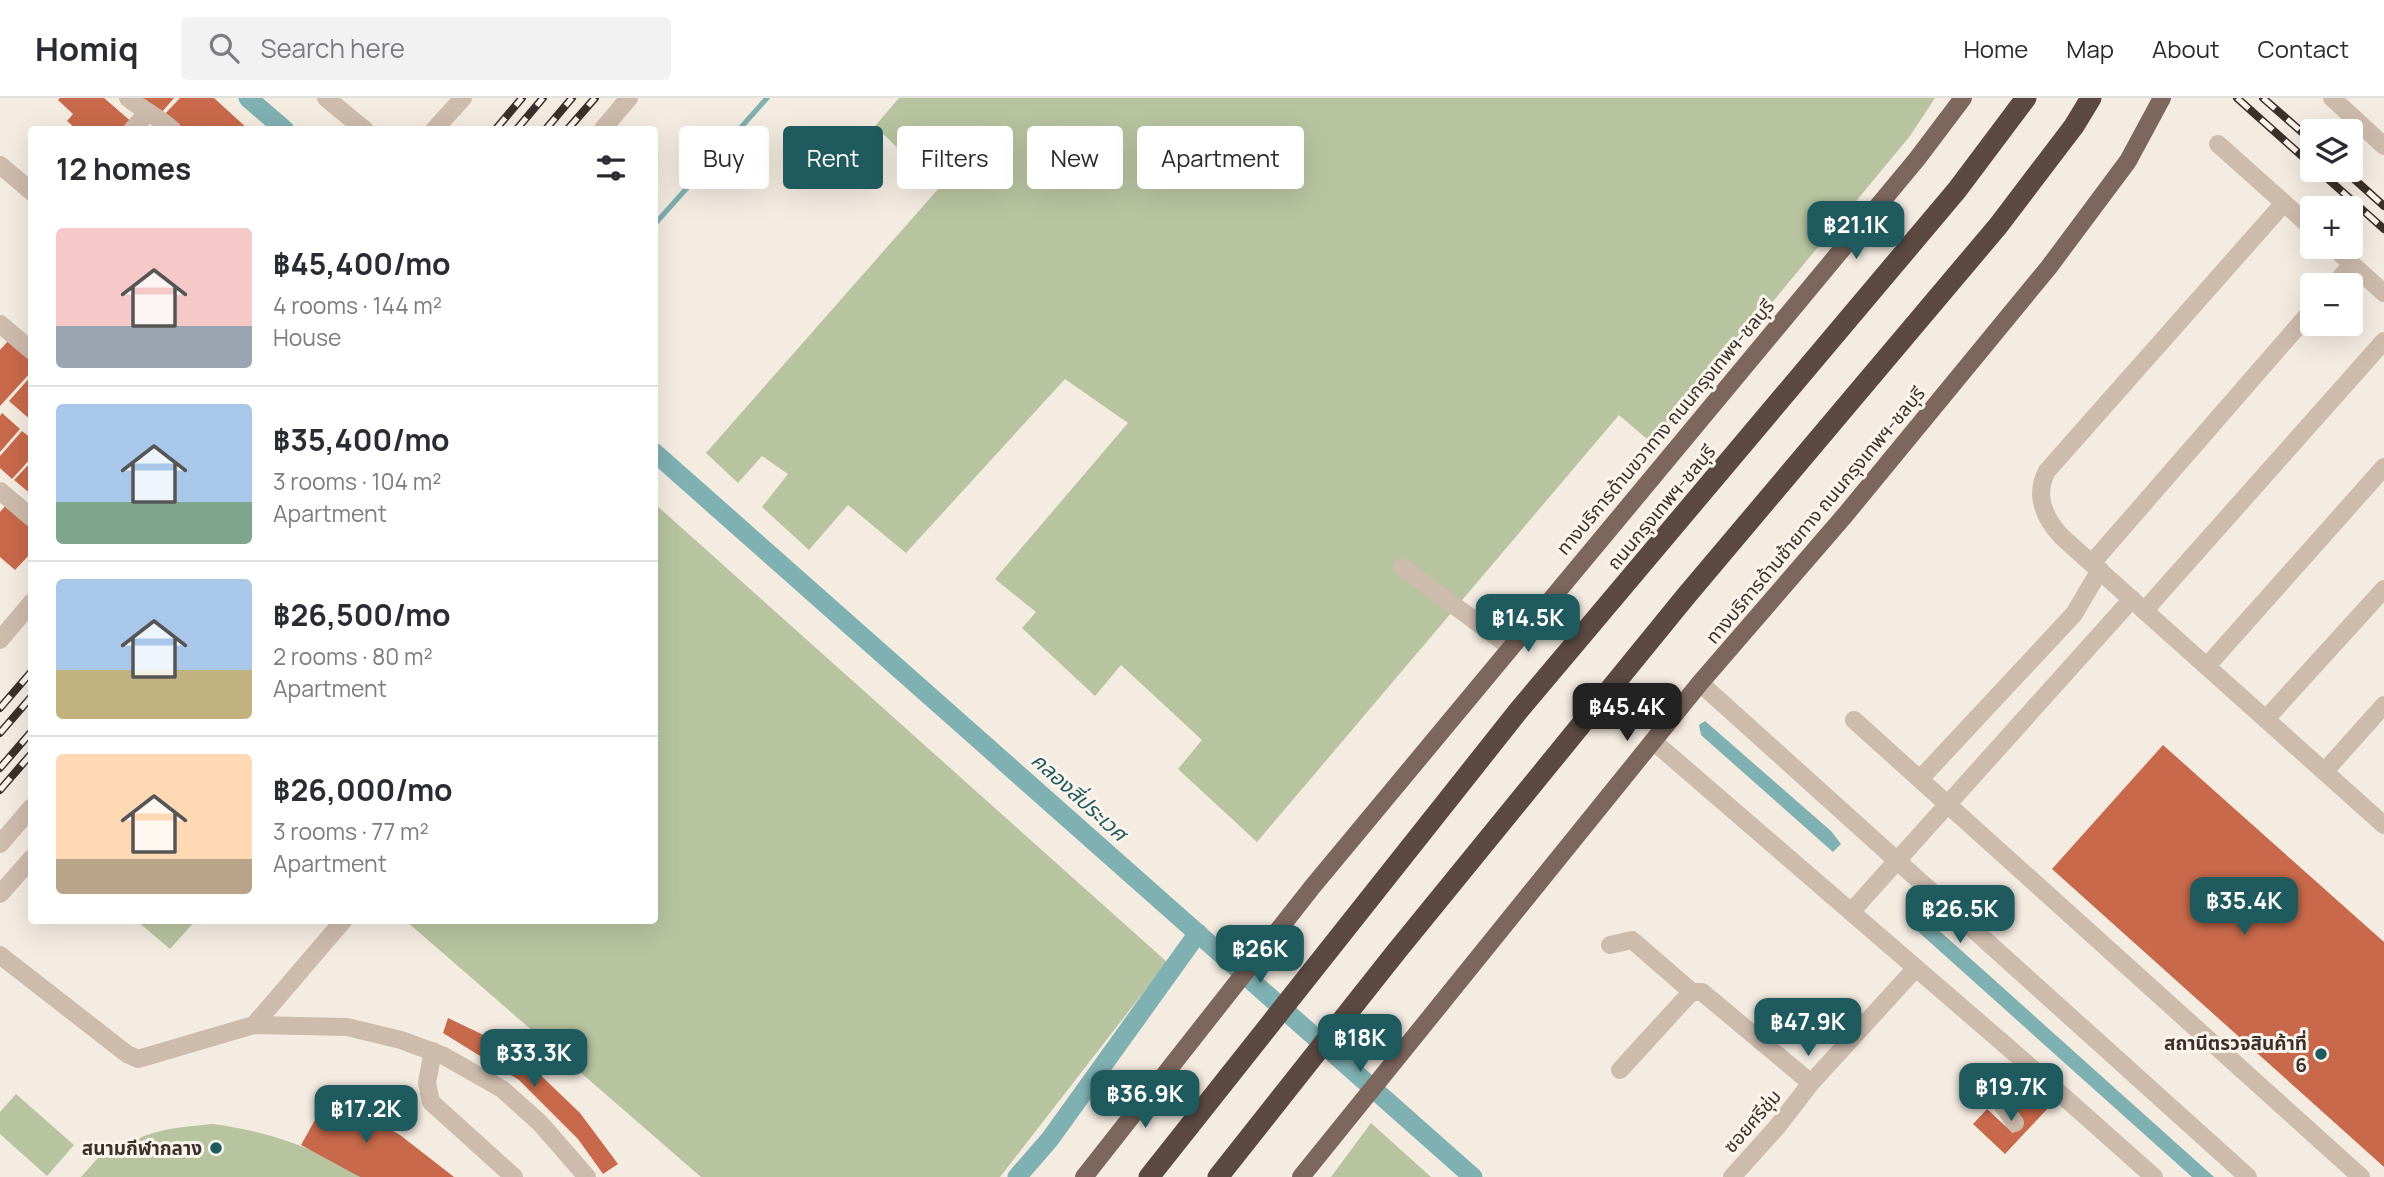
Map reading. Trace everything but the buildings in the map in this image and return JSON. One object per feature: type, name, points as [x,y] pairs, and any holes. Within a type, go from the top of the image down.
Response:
[{"type":"highway","name":"ถนนกรุงเทพฯ-ชลบุรี","points":[[1149,1177],[1519,710],[1957,190],[2026,98]]},
{"type":"highway","points":[[1218,1177],[1396,952],[1686,596],[1998,226],[2074,126],[2091,98]]},
{"type":"main road","name":"ทางบริการด้านขวาทาง ถนนกรุงเทพฯ-ชลบุรี","points":[[1084,1177],[1313,886],[1509,646],[1917,159],[1962,98]]},
{"type":"main road","name":"ทางบริการด้านซ้ายทาง ถนนกรุงเทพฯ-ชลบุรี","points":[[1303,1174],[1700,683],[1846,514],[2049,267],[2128,161],[2162,98]]},
{"type":"street","points":[[128,98],[169,126]]},
{"type":"street","points":[[438,126],[463,98]]},
{"type":"street","points":[[605,126],[629,98]]},
{"type":"street","points":[[2332,98],[2384,146]]},
{"type":"street","points":[[329,99],[360,126]]},
{"type":"street","points":[[136,126],[148,112]]},
{"type":"street","points":[[2218,144],[2300,217]]},
{"type":"street","points":[[0,165],[28,189]]},
{"type":"street","points":[[2284,203],[2042,480],[2041,498],[2051,524],[2384,825]]},
{"type":"street","points":[[2346,259],[2384,293]]},
{"type":"street","points":[[2344,273],[2352,264]]},
{"type":"street","points":[[0,324],[28,348]]},
{"type":"street","points":[[1920,779],[2074,614],[2096,566],[2300,324]]},
{"type":"street","points":[[1852,912],[1948,805],[2384,341]]},
{"type":"street","points":[[2207,666],[2384,467]]},
{"type":"street","points":[[0,491],[28,515]]},
{"type":"street","points":[[1402,567],[1509,646]]},
{"type":"street","points":[[2266,719],[2384,589]]},
{"type":"street","points":[[0,639],[28,607]]},
{"type":"street","points":[[1700,683],[2248,1177]]},
{"type":"street","points":[[2325,771],[2384,705]]},
{"type":"street","points":[[1854,720],[2361,1177]]},
{"type":"street","points":[[1653,741],[2154,1177]]},
{"type":"street","points":[[0,844],[28,812]]},
{"type":"street","points":[[0,894],[28,862]]},
{"type":"street","points":[[254,1025],[340,924]]},
{"type":"street","points":[[1609,945],[1632,940],[1692,992],[1709,995],[1811,1083]]},
{"type":"street","points":[[0,955],[127,1054],[138,1059],[254,1025],[347,1027],[433,1051],[502,1089],[540,1123],[587,1177]]},
{"type":"street","name":"ซอยศรีชุ่ม","points":[[1732,1177],[1777,1127],[1811,1083],[1916,968]]},
{"type":"street","points":[[1620,1070],[1692,992]]},
{"type":"street","points":[[433,1051],[427,1083],[431,1102],[514,1177]]},
{"type":"street","points":[[2015,1123],[2001,1103],[2033,1069]]},
{"type":"green space","points":[[899,98],[1935,98],[1910,136],[1654,445],[1619,415],[1257,842],[1178,769],[1202,740],[1121,665],[1095,696],[1022,628],[1036,612],[995,579],[1128,423],[1065,379],[906,553],[848,505],[809,550],[762,507],[788,474],[762,456],[738,483],[706,453],[938,189],[1013,189],[1013,126],[897,126],[897,147],[883,134],[883,126],[875,126]]},
{"type":"green space","points":[[658,507],[1167,962],[1000,1177],[701,1177],[409,924],[658,924]]},
{"type":"green space","points":[[141,924],[192,924],[170,949]]},
{"type":"green space","points":[[16,1094],[74,1145],[47,1176],[0,1134],[0,1112]]},
{"type":"green space","points":[[1371,1123],[1431,1177],[1331,1177]]},
{"type":"green space","name":"สนามกีฬากลาง","points":[[213,1124],[290,1142],[326,1157],[360,1177],[81,1177],[113,1141],[123,1150],[153,1133]]},
{"type":"water","points":[[1705,721],[1831,831],[1841,844],[1833,852],[1701,735],[1699,725]]},
{"type":"water","points":[[1916,913],[1924,917],[2214,1177],[2192,1177],[1913,927],[1910,918]]},
{"type":"waterway","name":"คลองสี่ประเวศ","points":[[248,98],[280,126]]},
{"type":"waterway","points":[[658,221],[767,98]]},
{"type":"waterway","name":"คลองสี่ประเวศ","points":[[658,456],[1473,1177]]},
{"type":"waterway","points":[[1017,1177],[1050,1139],[1198,933]]},
{"type":"railway","points":[[498,126],[522,98]]},
{"type":"railway","points":[[519,126],[543,98]]},
{"type":"railway","points":[[548,126],[572,98]]},
{"type":"railway","points":[[570,126],[595,98]]},
{"type":"railway","points":[[2237,98],[2300,154]]},
{"type":"railway","points":[[2263,98],[2300,130]]},
{"type":"railway","points":[[2331,182],[2384,229]]},
{"type":"railway","points":[[2357,182],[2384,206]]},
{"type":"railway","points":[[0,708],[28,676]]},
{"type":"railway","points":[[0,733],[28,701]]},
{"type":"railway","points":[[0,768],[28,736]]},
{"type":"railway","points":[[0,790],[28,758]]},
{"type":"place","name":"สถานีตรวจสินค้าที่ 6","points":[[2321,1054]]},
{"type":"place","name":"สนามกีฬากลาง","points":[[216,1148]]}]
